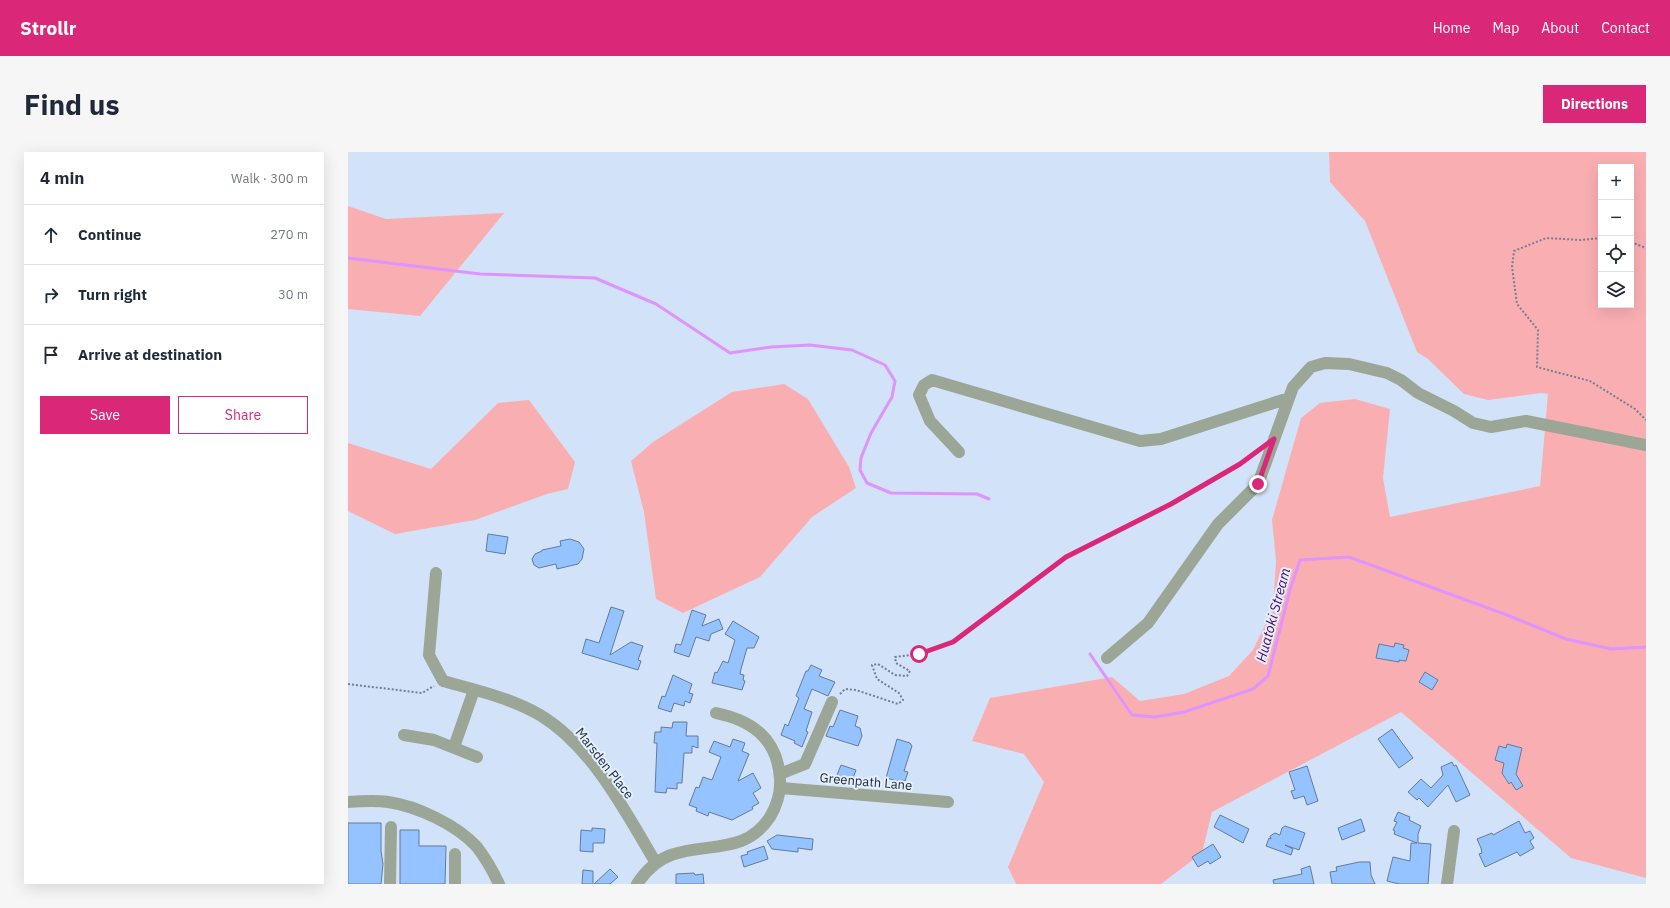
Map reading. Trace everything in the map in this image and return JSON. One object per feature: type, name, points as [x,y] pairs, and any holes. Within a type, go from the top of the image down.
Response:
[{"type":"street","points":[[1107,658],[1148,623],[1218,524],[1258,484],[1293,387],[1310,367],[1325,364],[1349,364],[1387,372],[1401,380],[1418,393],[1454,411],[1473,423],[1491,427],[1526,421],[1646,445]]},
{"type":"street","points":[[959,452],[930,421],[920,395],[924,385],[932,380],[1140,441],[1161,439],[1289,398]]},
{"type":"street","points":[[436,573],[429,655],[443,681]]},
{"type":"street","name":"Marsden Place","points":[[443,681],[528,709],[552,723],[564,733],[594,766],[656,863]]},
{"type":"street","points":[[454,747],[474,690]]},
{"type":"street","points":[[780,774],[800,767],[808,760],[832,702]]},
{"type":"street","points":[[637,884],[656,863],[672,855],[735,844],[747,839],[756,834],[765,824],[772,812],[781,788],[778,761],[772,747],[765,738],[752,727],[737,718],[716,713]]},
{"type":"street","points":[[404,736],[425,738],[454,747],[478,757]]},
{"type":"street","name":"Greenpath Lane","points":[[781,788],[948,802]]},
{"type":"street","points":[[348,802],[387,801],[411,807],[450,826],[476,846],[491,867],[499,884]]},
{"type":"street","points":[[390,884],[391,827]]},
{"type":"street","points":[[1447,884],[1454,831]]},
{"type":"street","points":[[455,854],[455,884]]},
{"type":"path","points":[[1598,238],[1581,240],[1546,238],[1514,251],[1512,267],[1517,304],[1538,330],[1537,367],[1590,381],[1635,409],[1646,420]]},
{"type":"path","points":[[1634,243],[1646,248]]},
{"type":"path","points":[[832,702],[845,689],[856,690],[898,704],[903,700],[899,693],[877,679],[872,665],[878,664],[895,675],[906,676],[910,671],[896,663],[895,657],[919,654],[953,642],[1066,557],[1171,504],[1240,464],[1274,439]]},
{"type":"path","points":[[348,684],[422,693],[443,681]]},
{"type":"shaded area","points":[[1329,152],[1646,152],[1646,878],[1571,858],[1401,712],[1212,812],[1202,853],[1161,884],[1016,884],[1008,867],[1044,782],[1024,754],[972,741],[990,698],[1112,677],[1140,701],[1184,694],[1229,676],[1253,650],[1273,609],[1276,561],[1272,520],[1301,418],[1320,403],[1355,399],[1390,409],[1383,478],[1390,517],[1540,486],[1548,394],[1541,393],[1488,400],[1464,394],[1428,359],[1417,352],[1365,221],[1330,182]]},
{"type":"shaded area","points":[[348,206],[386,219],[504,213],[420,316],[348,309]]},
{"type":"shaded area","points":[[784,384],[808,399],[849,467],[856,488],[812,517],[760,577],[683,613],[656,599],[644,512],[631,461],[653,442],[732,392]]},
{"type":"shaded area","points":[[529,400],[575,462],[568,489],[547,494],[475,520],[395,534],[348,511],[348,443],[431,469],[498,403]]},
{"type":"building","points":[[488,534],[508,537],[505,554],[486,551]]},
{"type":"building","points":[[570,539],[579,542],[584,549],[582,559],[578,564],[557,569],[556,564],[539,568],[534,565],[532,559],[535,554],[542,550],[561,546],[560,541]]},
{"type":"building","points":[[611,607],[624,611],[610,655],[631,642],[643,646],[638,660],[641,661],[638,670],[582,653],[586,639],[599,643]]},
{"type":"building","points":[[692,610],[706,615],[702,626],[719,619],[723,629],[711,634],[709,641],[696,637],[689,657],[674,652],[676,644],[681,645]]},
{"type":"building","points":[[733,621],[759,637],[754,648],[747,648],[740,674],[744,675],[743,680],[745,681],[742,690],[712,683],[715,672],[717,673],[723,661],[728,663],[735,640],[725,634]]},
{"type":"building","points":[[1395,643],[1404,645],[1403,648],[1409,650],[1406,661],[1399,660],[1399,662],[1376,658],[1379,644],[1394,647]]},
{"type":"building","points":[[811,665],[822,670],[819,676],[835,682],[828,696],[812,689],[804,709],[812,712],[806,731],[808,732],[802,747],[794,743],[795,741],[781,735],[785,724],[788,726],[799,698],[796,696],[806,671],[808,671]]},
{"type":"building","points":[[1425,672],[1438,680],[1432,690],[1419,682]]},
{"type":"building","points":[[673,675],[692,684],[689,693],[693,694],[690,703],[685,701],[684,706],[674,703],[671,712],[658,708],[662,696],[665,697]]},
{"type":"building","points":[[840,710],[858,716],[855,726],[860,728],[862,736],[858,746],[826,736],[830,726],[833,727]]},
{"type":"building","points":[[673,722],[687,722],[686,736],[698,736],[698,748],[692,746],[692,753],[684,753],[682,783],[677,783],[677,789],[667,788],[666,793],[655,792],[657,743],[654,743],[655,732],[661,732],[661,727],[672,728]]},
{"type":"building","points":[[1392,729],[1413,758],[1399,768],[1378,739]]},
{"type":"building","points":[[733,739],[745,743],[742,751],[749,754],[738,781],[753,773],[761,788],[753,793],[759,803],[752,807],[753,809],[732,820],[709,812],[708,816],[696,811],[697,808],[689,805],[696,787],[699,788],[703,777],[712,780],[721,757],[709,752],[714,741],[730,747]]},
{"type":"building","points":[[897,739],[910,743],[912,746],[904,771],[908,772],[905,781],[902,780],[902,782],[886,778]]},
{"type":"building","points":[[1507,744],[1522,748],[1516,774],[1523,786],[1516,790],[1511,782],[1509,784],[1502,773],[1504,763],[1495,760],[1499,746],[1506,748]]},
{"type":"building","points":[[1452,762],[1454,766],[1456,765],[1470,795],[1456,802],[1448,785],[1428,807],[1419,798],[1417,800],[1408,792],[1421,779],[1431,788],[1443,775],[1441,767]]},
{"type":"building","points":[[841,765],[856,770],[852,781],[837,775]]},
{"type":"building","points":[[1307,766],[1318,801],[1307,805],[1304,796],[1294,799],[1291,791],[1295,790],[1289,772]]},
{"type":"building","points":[[1398,812],[1410,817],[1409,820],[1421,826],[1418,834],[1418,843],[1431,844],[1428,884],[1399,884],[1387,881],[1393,857],[1410,861],[1411,843],[1417,843],[1394,834],[1395,831],[1393,830],[1397,822],[1394,821]]},
{"type":"building","points":[[1220,815],[1249,829],[1243,843],[1214,827]]},
{"type":"building","points":[[1361,819],[1365,831],[1342,840],[1338,828]]},
{"type":"building","points":[[1519,821],[1525,833],[1530,831],[1534,838],[1530,841],[1534,848],[1520,856],[1517,852],[1485,867],[1479,854],[1482,853],[1477,839],[1492,833],[1493,835]]},
{"type":"building","points":[[348,823],[381,823],[381,851],[383,864],[381,884],[348,884]]},
{"type":"building","points":[[1285,826],[1305,833],[1299,850],[1285,845],[1293,849],[1291,855],[1266,846],[1269,838],[1271,839],[1270,836],[1275,833],[1280,835],[1282,828]]},
{"type":"building","points":[[592,828],[605,829],[604,843],[593,843],[593,852],[580,851],[581,830],[592,831]]},
{"type":"building","points":[[400,830],[419,830],[419,846],[446,846],[445,884],[400,884]]},
{"type":"building","points":[[777,835],[813,839],[812,850],[798,848],[798,852],[772,849],[767,841]]},
{"type":"building","points":[[1213,844],[1221,857],[1210,864],[1208,861],[1198,867],[1192,857]]},
{"type":"building","points":[[764,846],[768,859],[744,867],[741,856],[748,854],[747,852]]},
{"type":"building","points":[[1359,862],[1370,862],[1371,875],[1375,884],[1332,884],[1330,872],[1337,871],[1336,867]]},
{"type":"building","points":[[1310,866],[1314,884],[1274,884],[1273,880],[1302,874],[1301,869]]},
{"type":"building","points":[[610,869],[618,877],[610,884],[594,884]]},
{"type":"building","points":[[583,870],[593,871],[593,884],[582,884]]},
{"type":"building","points":[[694,873],[695,875],[703,874],[704,884],[676,884],[676,874]]},
{"type":"waterway","points":[[348,258],[480,274],[595,278],[656,304],[730,353],[771,347],[810,345],[852,350],[885,365],[895,381],[892,397],[871,433],[861,458],[860,470],[867,483],[891,493],[977,494],[989,499]]},
{"type":"waterway","name":"Huatoki Stream","points":[[1090,654],[1132,715],[1155,717],[1184,712],[1253,689],[1268,676],[1290,590],[1300,560],[1349,557],[1507,615],[1566,639],[1611,649],[1646,647]]},
{"type":"route","points":[[919,654],[953,642],[1066,557],[1171,504],[1240,464],[1274,439],[1258,484]]}]
